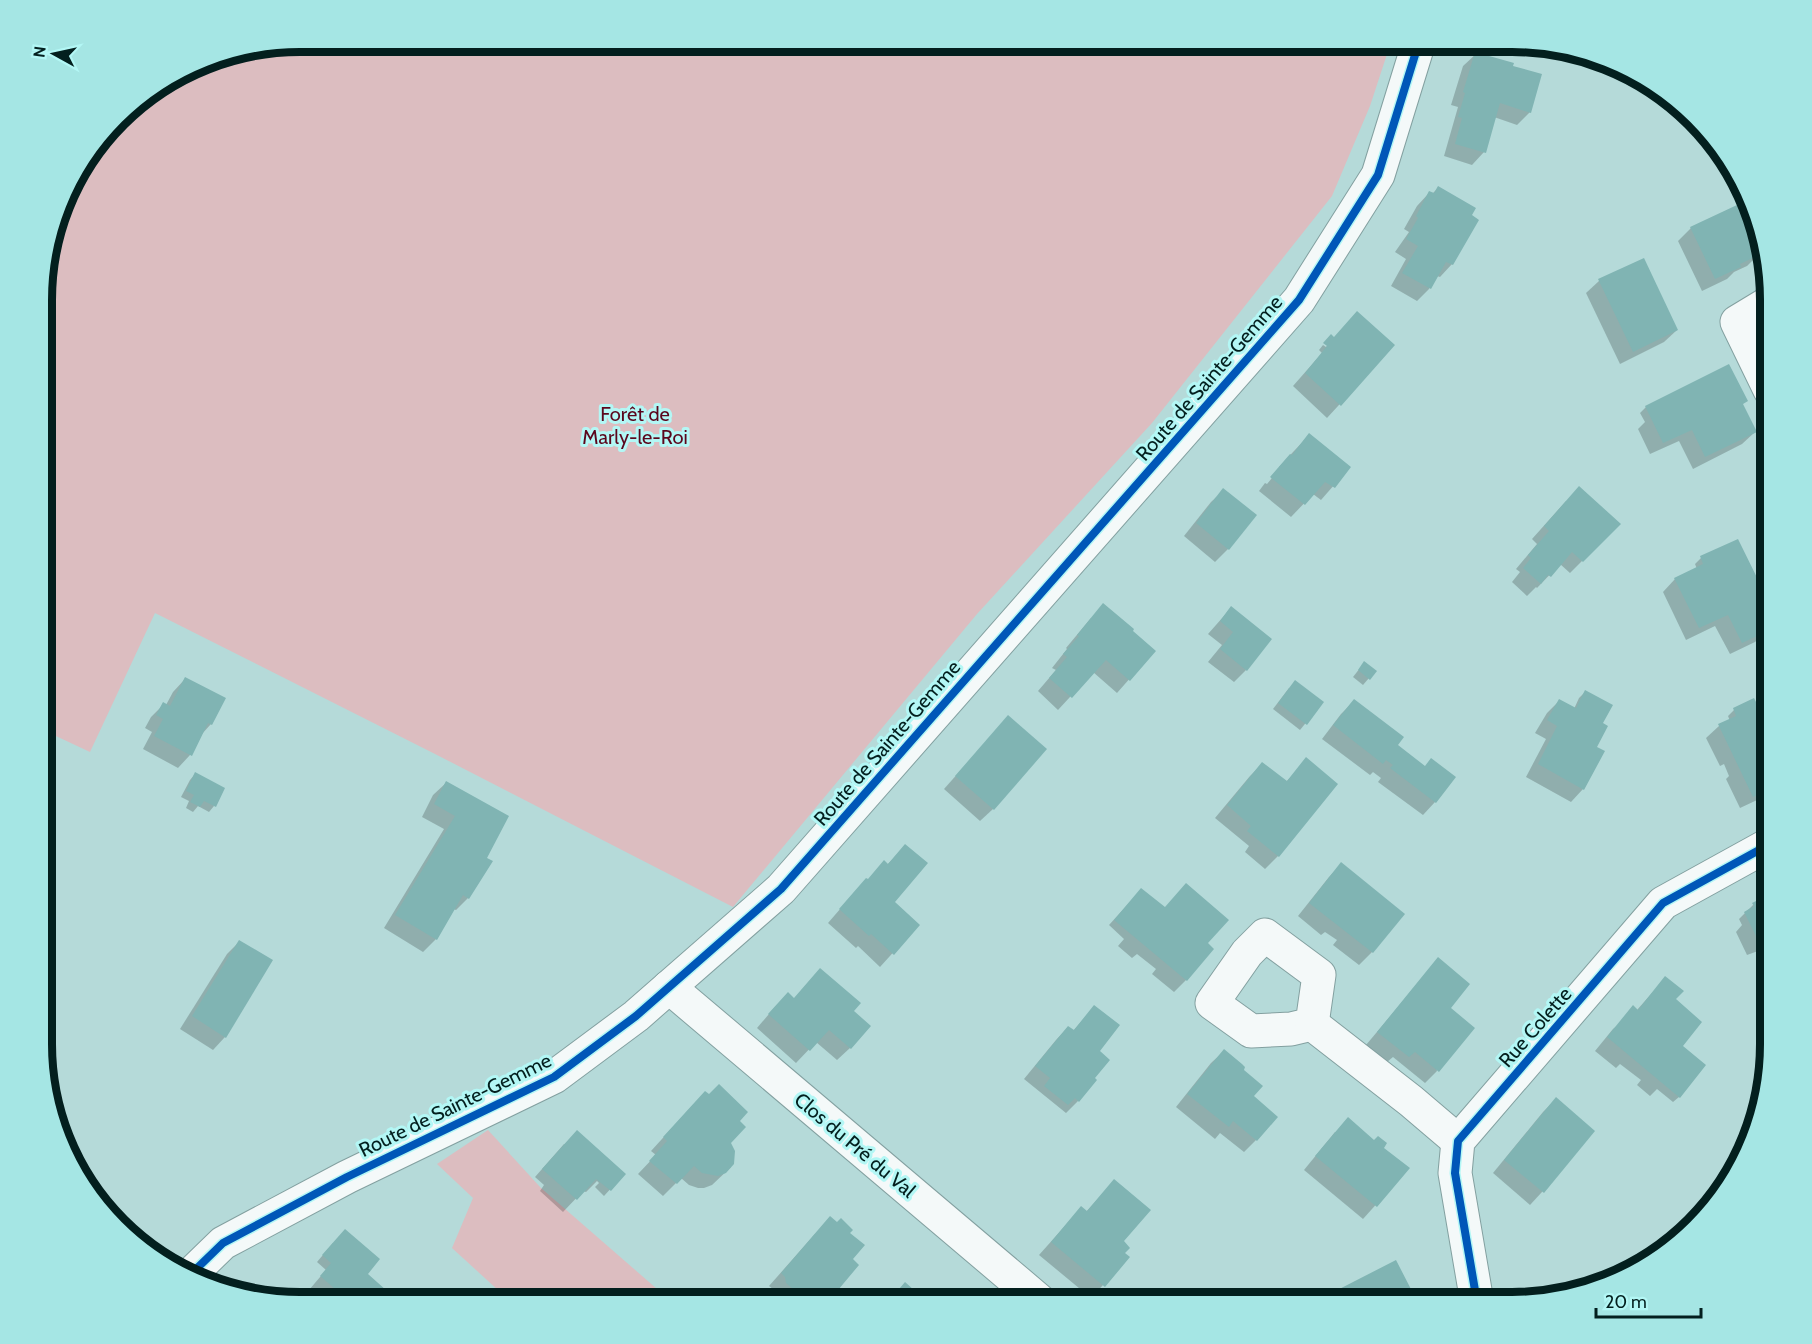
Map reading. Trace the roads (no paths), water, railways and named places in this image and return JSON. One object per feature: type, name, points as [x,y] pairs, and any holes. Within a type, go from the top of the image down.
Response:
[{"type":"street","name":"Route de Sainte-Gemme","points":[[196,1269],[224,1242],[346,1177],[555,1077],[636,1016],[781,889],[1299,300],[1378,176],[1416,52]]},
{"type":"street","points":[[1760,308],[1737,322],[1760,369]]},
{"type":"street","name":"Rue Colette","points":[[1458,1141],[1664,903],[1760,850]]},
{"type":"street","name":"Clos du Pré du Val","points":[[669,987],[1029,1292]]},
{"type":"street","points":[[1312,1024],[1412,1101],[1458,1141],[1455,1173],[1475,1292]]},
{"type":"park label","name":"Forêt de Marly-le-Roi","points":[[635,426]]}]
